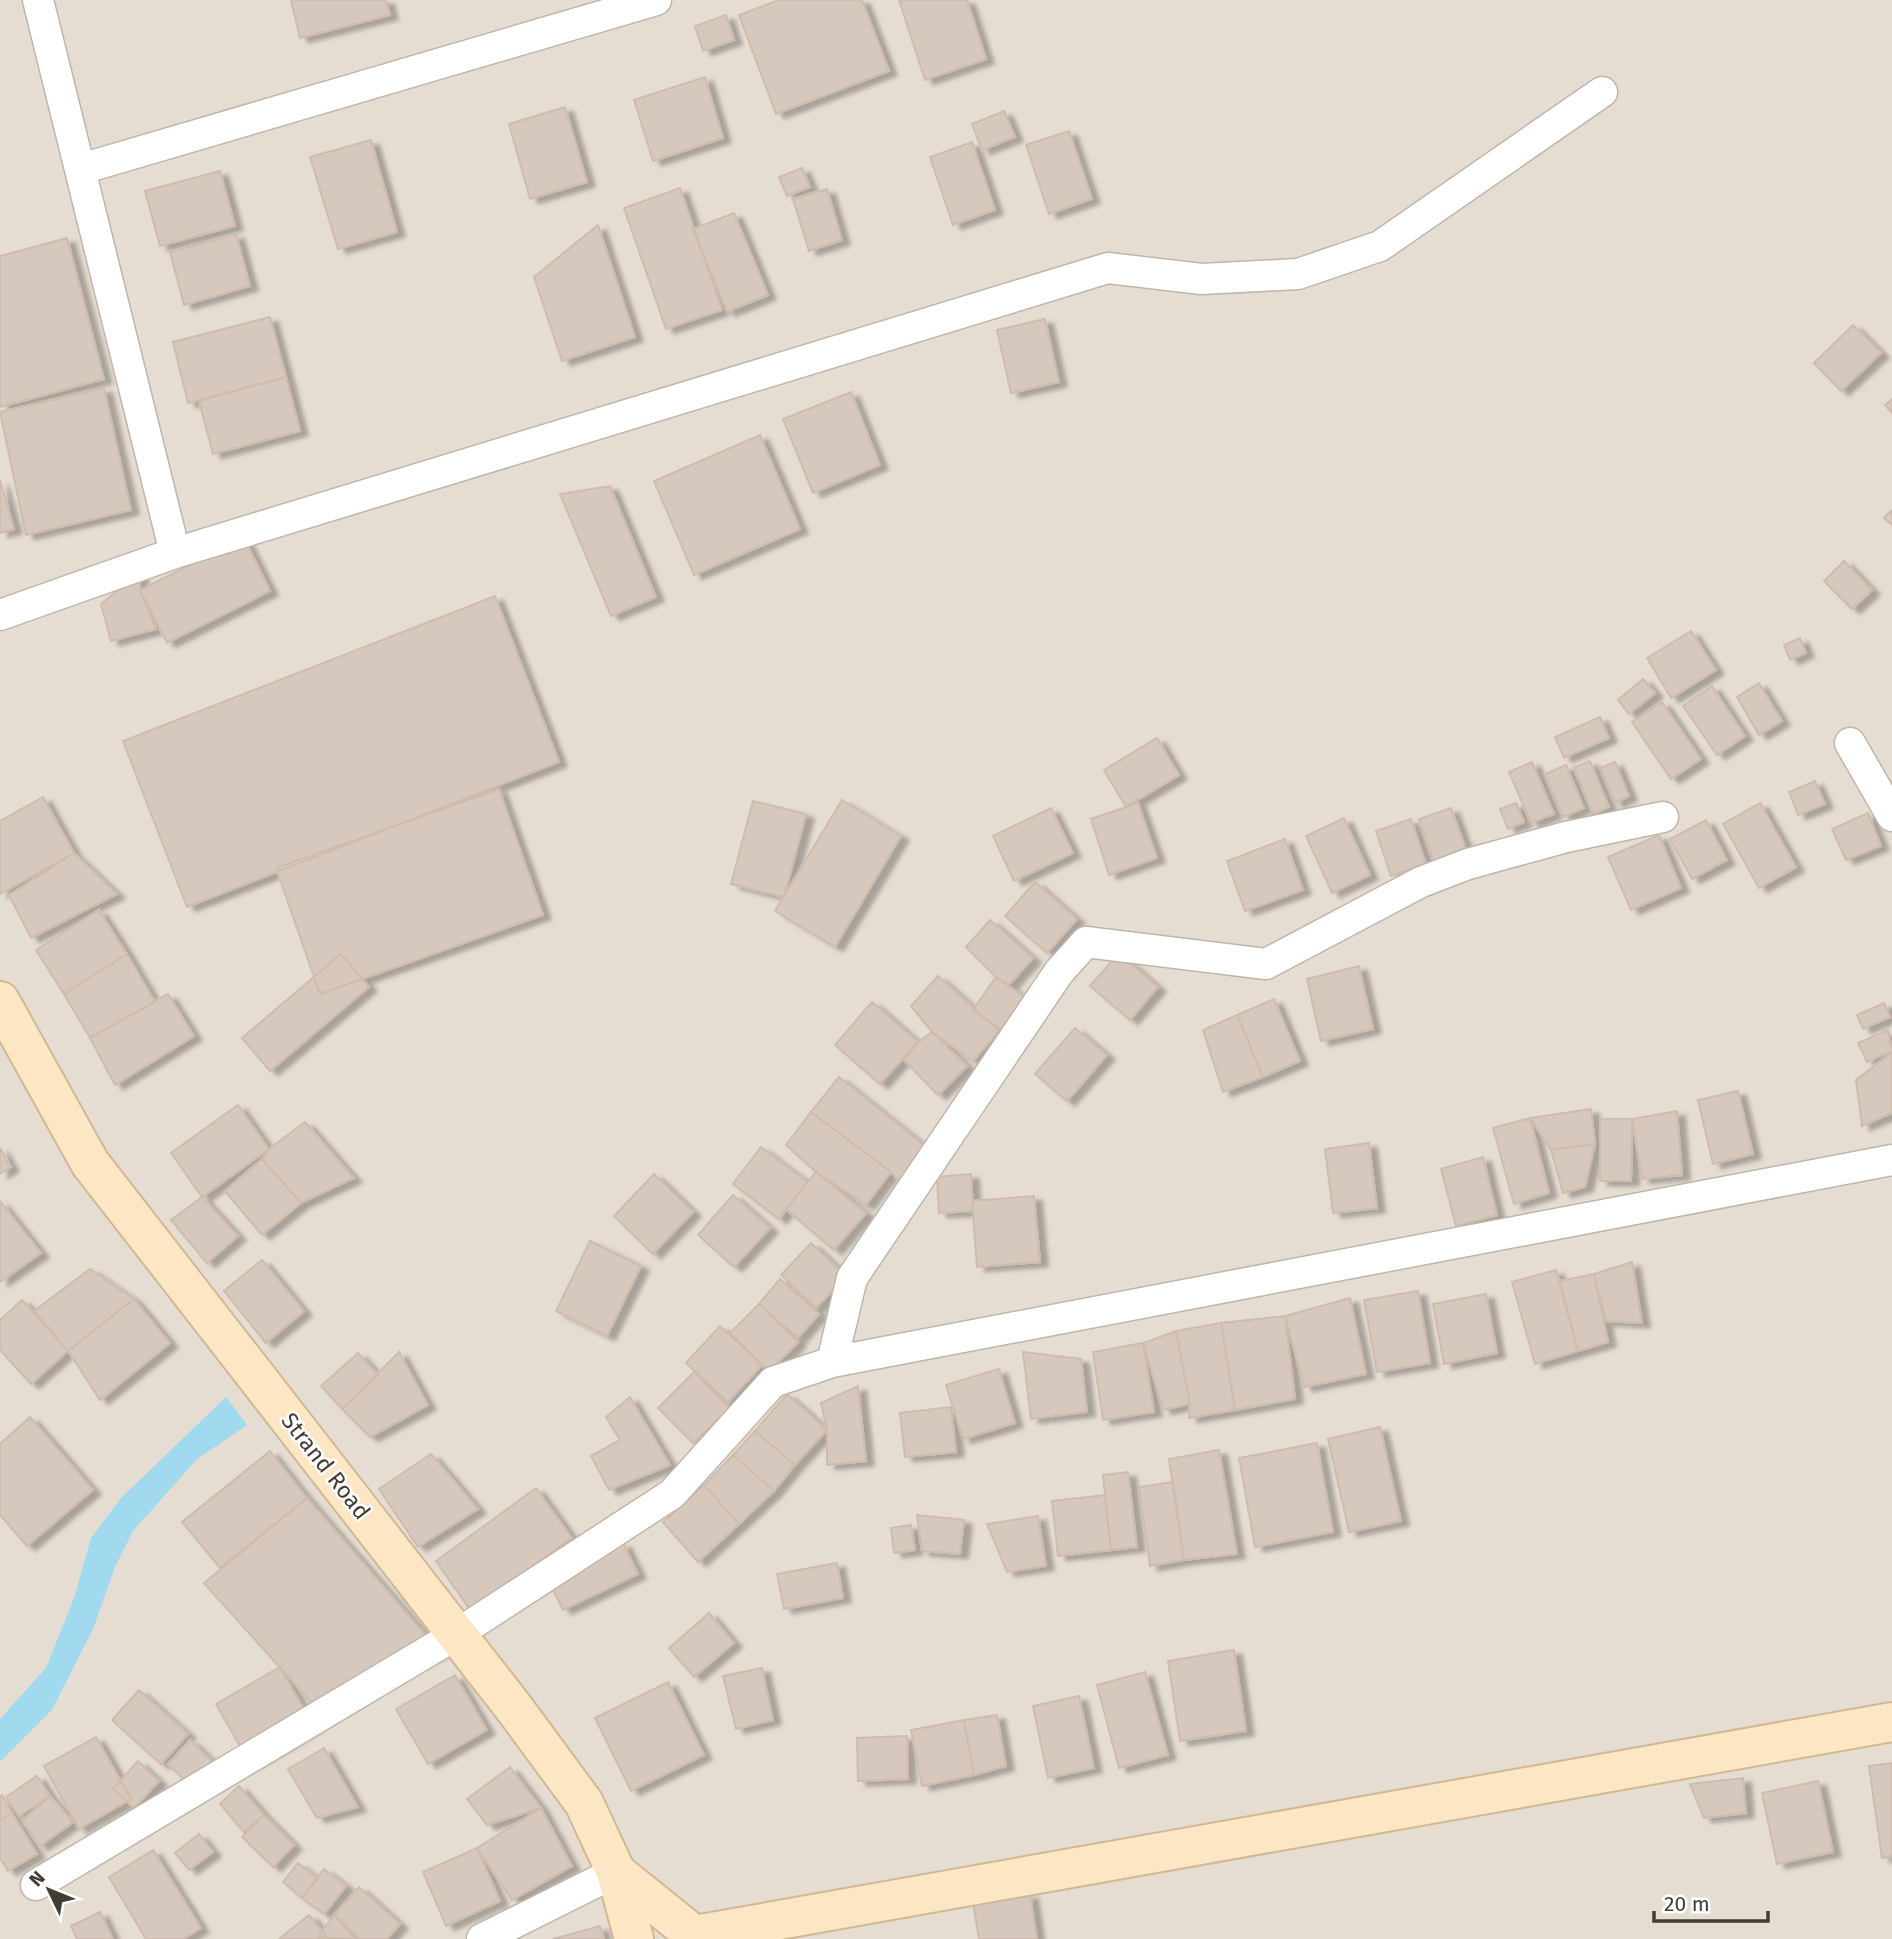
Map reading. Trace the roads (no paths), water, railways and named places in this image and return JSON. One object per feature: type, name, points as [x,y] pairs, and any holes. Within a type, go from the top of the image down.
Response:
[{"type":"main road","name":"Strand Road","points":[[0,1001],[90,1163],[457,1634],[584,1803],[615,1871],[634,1939]]},
{"type":"main road","points":[[615,1871],[697,1937],[1892,1723]]},
{"type":"street","points":[[38,0],[175,554]]},
{"type":"street","points":[[81,169],[656,0]]},
{"type":"street","points":[[0,615],[175,554],[1108,268],[1202,279],[1298,274],[1380,246],[1602,92]]},
{"type":"street","points":[[1850,743],[1892,816]]},
{"type":"street","points":[[832,1362],[852,1279],[857,1269],[1059,972],[1086,942],[1266,964],[1421,883],[1468,864],[1566,837],[1662,817]]},
{"type":"street","points":[[36,1885],[457,1634],[672,1494],[773,1382],[832,1362],[1892,1160]]},
{"type":"street","points":[[482,1939],[615,1871]]},
{"type":"water","points":[[226,1397],[247,1425],[197,1459],[133,1531],[115,1567],[93,1629],[52,1710],[0,1762],[0,1719],[46,1668],[74,1598],[91,1538],[121,1498]]}]
